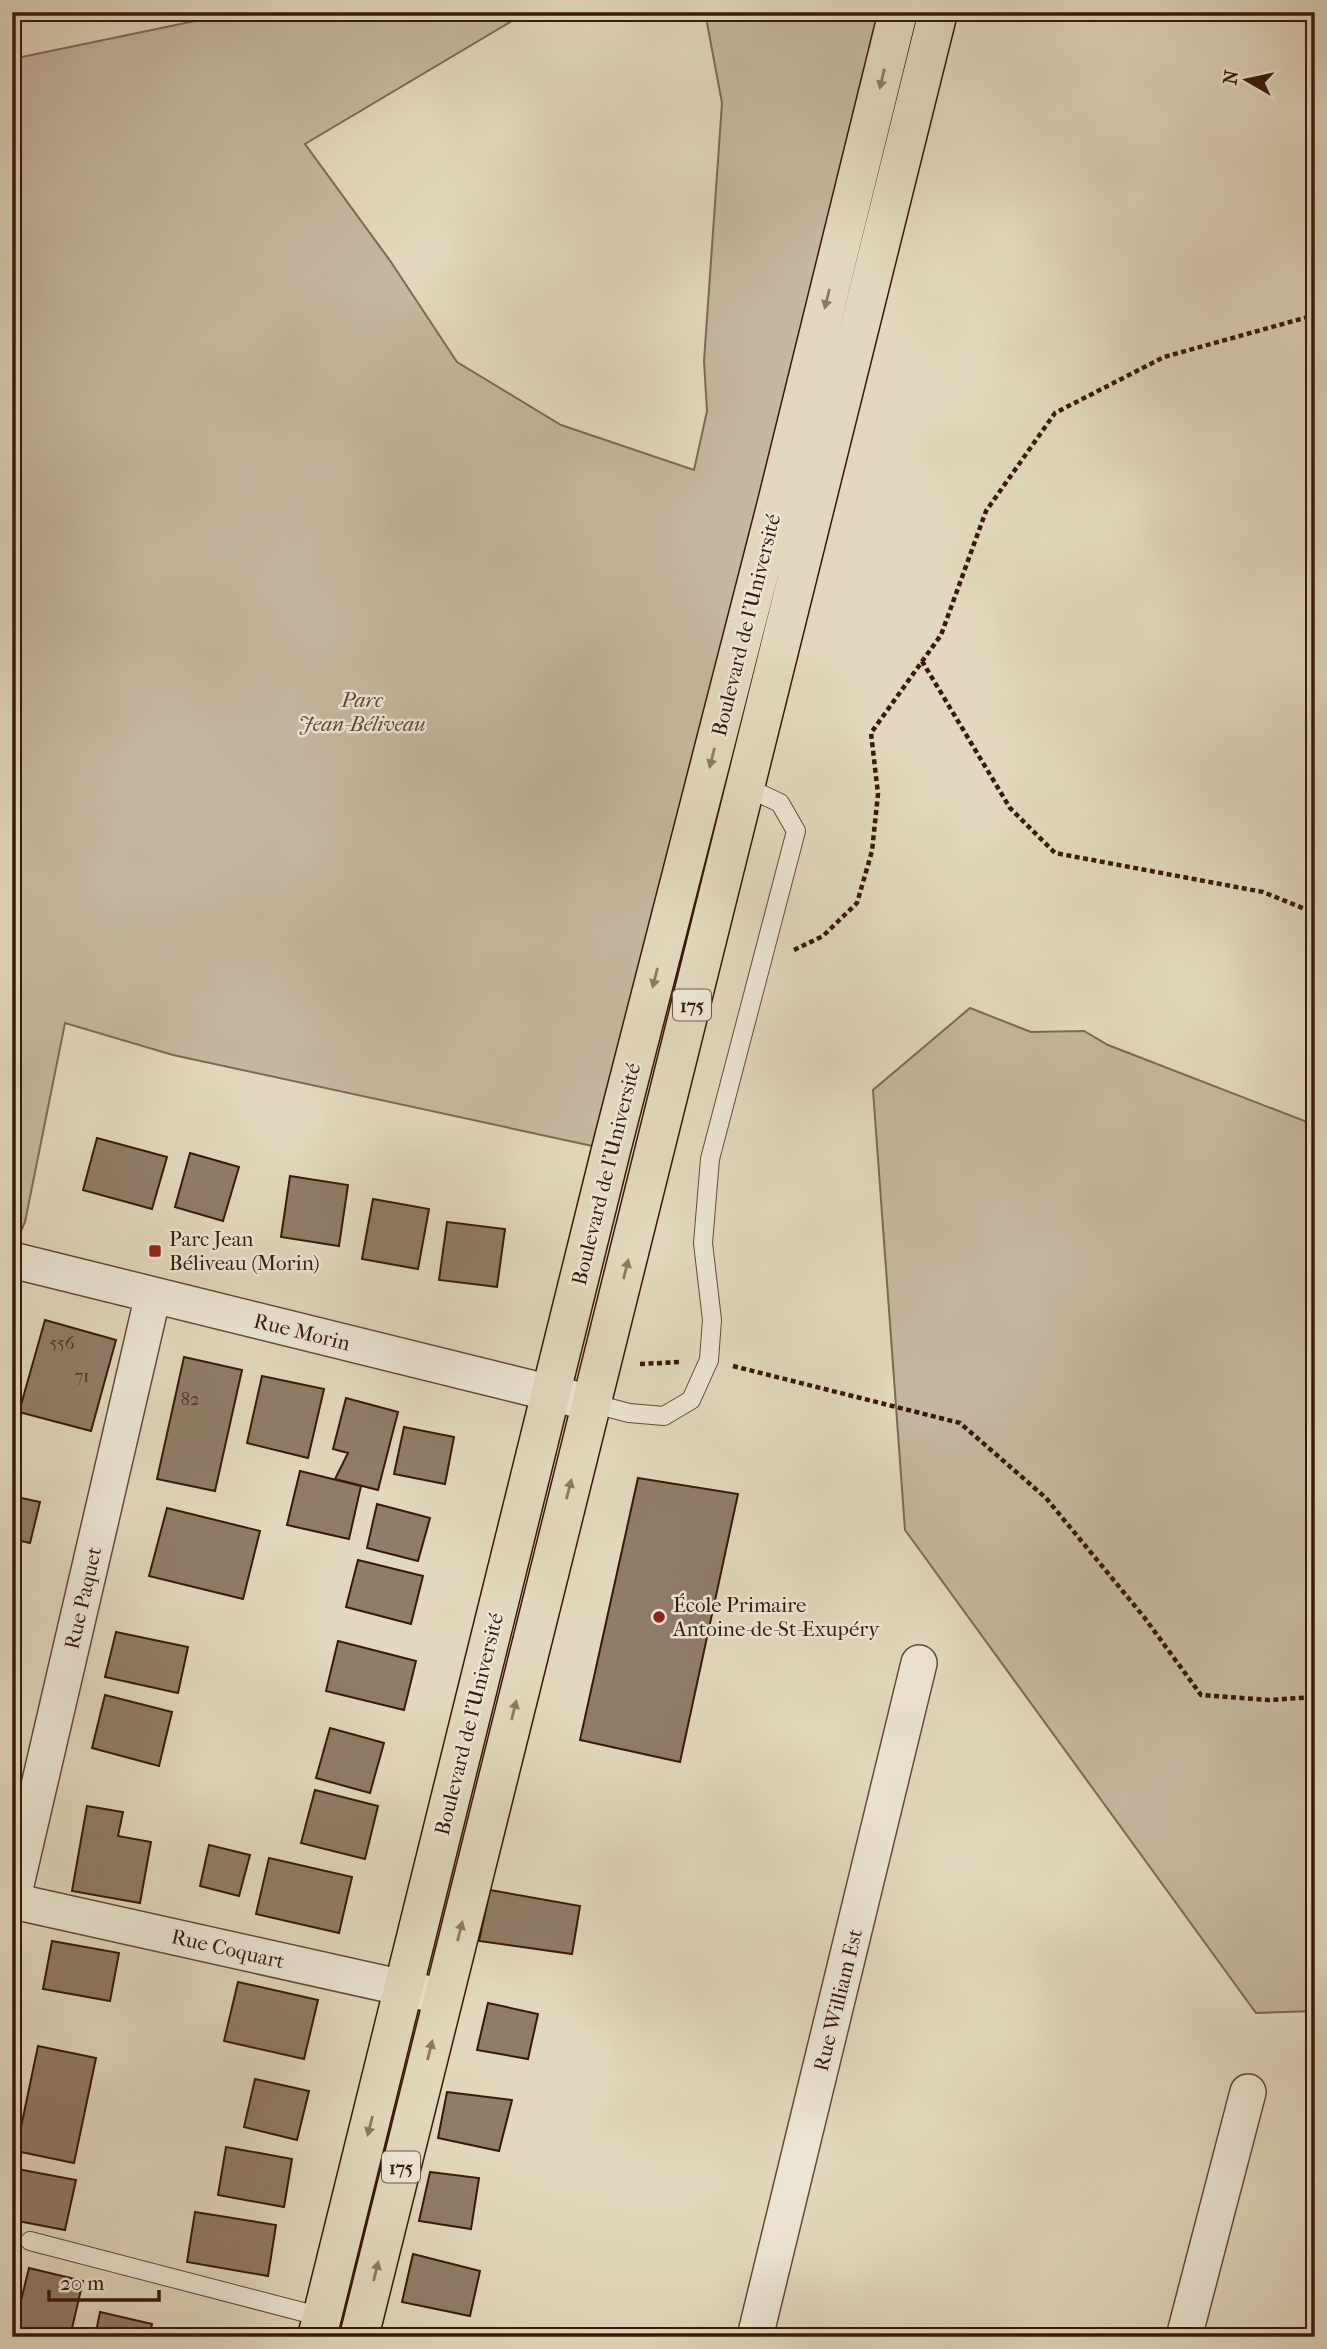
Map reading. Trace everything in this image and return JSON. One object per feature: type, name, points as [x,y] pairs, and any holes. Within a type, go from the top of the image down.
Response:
[{"type":"main road","name":"Boulevard de l'Université","points":[[319,2327],[898,12]]},
{"type":"main road","name":"Boulevard de l'Université","points":[[359,2337],[747,788],[938,12]]},
{"type":"street","name":"Rue Morin","points":[[12,1260],[592,1403]]},
{"type":"street","name":"Rue Paquet","points":[[12,1901],[153,1295]]},
{"type":"street","name":"Rue William Est","points":[[755,2337],[919,1663]]},
{"type":"street","name":"Rue Coquart","points":[[12,1901],[444,1997]]},
{"type":"street","points":[[1184,2337],[1248,2092]]},
{"type":"lane","points":[[592,1403],[628,1413],[664,1416],[691,1400],[709,1360],[712,1320],[703,1243],[710,1159],[796,831],[780,803],[747,788]]},
{"type":"lane","points":[[30,2241],[319,2327]]},
{"type":"path","points":[[760,962],[823,936],[857,903],[872,851],[878,794],[871,733],[941,635],[986,511],[1055,413],[1164,357],[1315,315]]},
{"type":"path","points":[[922,662],[1010,808],[1055,853],[1263,892],[1315,913]]},
{"type":"path","points":[[634,1365],[709,1360],[960,1423],[1046,1498],[1144,1617],[1201,1695],[1269,1700],[1315,1697]]},
{"type":"green space","name":"Parc Jean-Béliveau","points":[[238,12],[527,12],[305,144],[391,262],[457,362],[561,425],[694,470],[707,411],[704,361],[722,103],[705,12],[898,12],[611,1150],[173,1055],[65,1023],[25,1222],[12,1251],[12,59]]},
{"type":"green space","points":[[970,1008],[1031,1032],[1084,1031],[1108,1045],[1307,1122],[1315,1122],[1315,2011],[1256,2013],[905,1530],[873,1090]]},
{"type":"building","points":[[97,1138],[167,1157],[152,1209],[83,1190]]},
{"type":"building","points":[[190,1153],[239,1167],[223,1221],[175,1207]]},
{"type":"building","points":[[290,1176],[348,1185],[339,1246],[281,1237]]},
{"type":"building","points":[[373,1199],[429,1209],[418,1269],[362,1259]]},
{"type":"building","points":[[447,1222],[505,1229],[497,1287],[439,1280]]},
{"type":"building","points":[[45,1320],[116,1340],[91,1431],[19,1412]]},
{"type":"building","points":[[184,1357],[242,1370],[215,1491],[157,1479]]},
{"type":"building","points":[[262,1376],[324,1389],[308,1458],[247,1443]]},
{"type":"building","points":[[346,1398],[398,1412],[378,1490],[335,1479],[348,1453],[333,1449]]},
{"type":"building","points":[[404,1427],[454,1437],[445,1484],[394,1474]]},
{"type":"building","points":[[300,1471],[361,1486],[349,1539],[287,1525]]},
{"type":"building","name":"École Primaire Antoine-de-St-Exupéry","points":[[638,1478],[738,1494],[680,1762],[580,1740]]},
{"type":"building","points":[[12,1496],[40,1502],[30,1543],[12,1539]]},
{"type":"building","points":[[377,1504],[430,1518],[418,1561],[367,1548]]},
{"type":"building","points":[[167,1508],[260,1531],[243,1599],[149,1576]]},
{"type":"building","points":[[358,1560],[423,1576],[411,1624],[346,1607]]},
{"type":"building","points":[[116,1632],[188,1647],[178,1693],[105,1677]]},
{"type":"building","points":[[338,1641],[416,1661],[404,1710],[326,1691]]},
{"type":"building","points":[[105,1695],[172,1712],[159,1766],[92,1748]]},
{"type":"building","points":[[330,1728],[384,1743],[370,1793],[316,1778]]},
{"type":"building","points":[[315,1790],[378,1806],[365,1859],[301,1843]]},
{"type":"building","points":[[87,1806],[123,1812],[118,1836],[151,1842],[140,1903],[72,1891]]},
{"type":"building","points":[[209,1845],[250,1855],[239,1896],[200,1886]]},
{"type":"building","points":[[269,1858],[352,1877],[339,1933],[256,1914]]},
{"type":"building","points":[[490,1890],[580,1906],[572,1954],[479,1941]]},
{"type":"building","points":[[52,1941],[119,1953],[110,2001],[43,1989]]},
{"type":"building","points":[[238,1982],[318,2000],[304,2059],[224,2041]]},
{"type":"building","points":[[488,2003],[538,2014],[528,2059],[477,2050]]},
{"type":"building","points":[[38,2046],[96,2058],[74,2163],[16,2151]]},
{"type":"building","points":[[255,2079],[309,2091],[297,2140],[244,2127]]},
{"type":"building","points":[[447,2092],[512,2100],[499,2151],[438,2138]]},
{"type":"building","points":[[226,2147],[292,2159],[284,2207],[218,2195]]},
{"type":"building","points":[[12,2168],[76,2180],[65,2230],[12,2220]]},
{"type":"building","points":[[430,2172],[479,2178],[471,2229],[419,2221]]},
{"type":"building","points":[[195,2212],[276,2225],[268,2276],[187,2262]]},
{"type":"building","points":[[413,2254],[480,2271],[470,2316],[402,2302]]},
{"type":"building","points":[[29,2268],[83,2281],[70,2337],[27,2337],[13,2333]]},
{"type":"building","points":[[100,2312],[152,2324],[149,2337],[95,2337]]},
{"type":"place","name":"Parc Jean Béliveau (Morin)","points":[[155,1251]]},
{"type":"place","name":"École Primaire Antoine-de-St-Exupéry","points":[[659,1617]]}]
